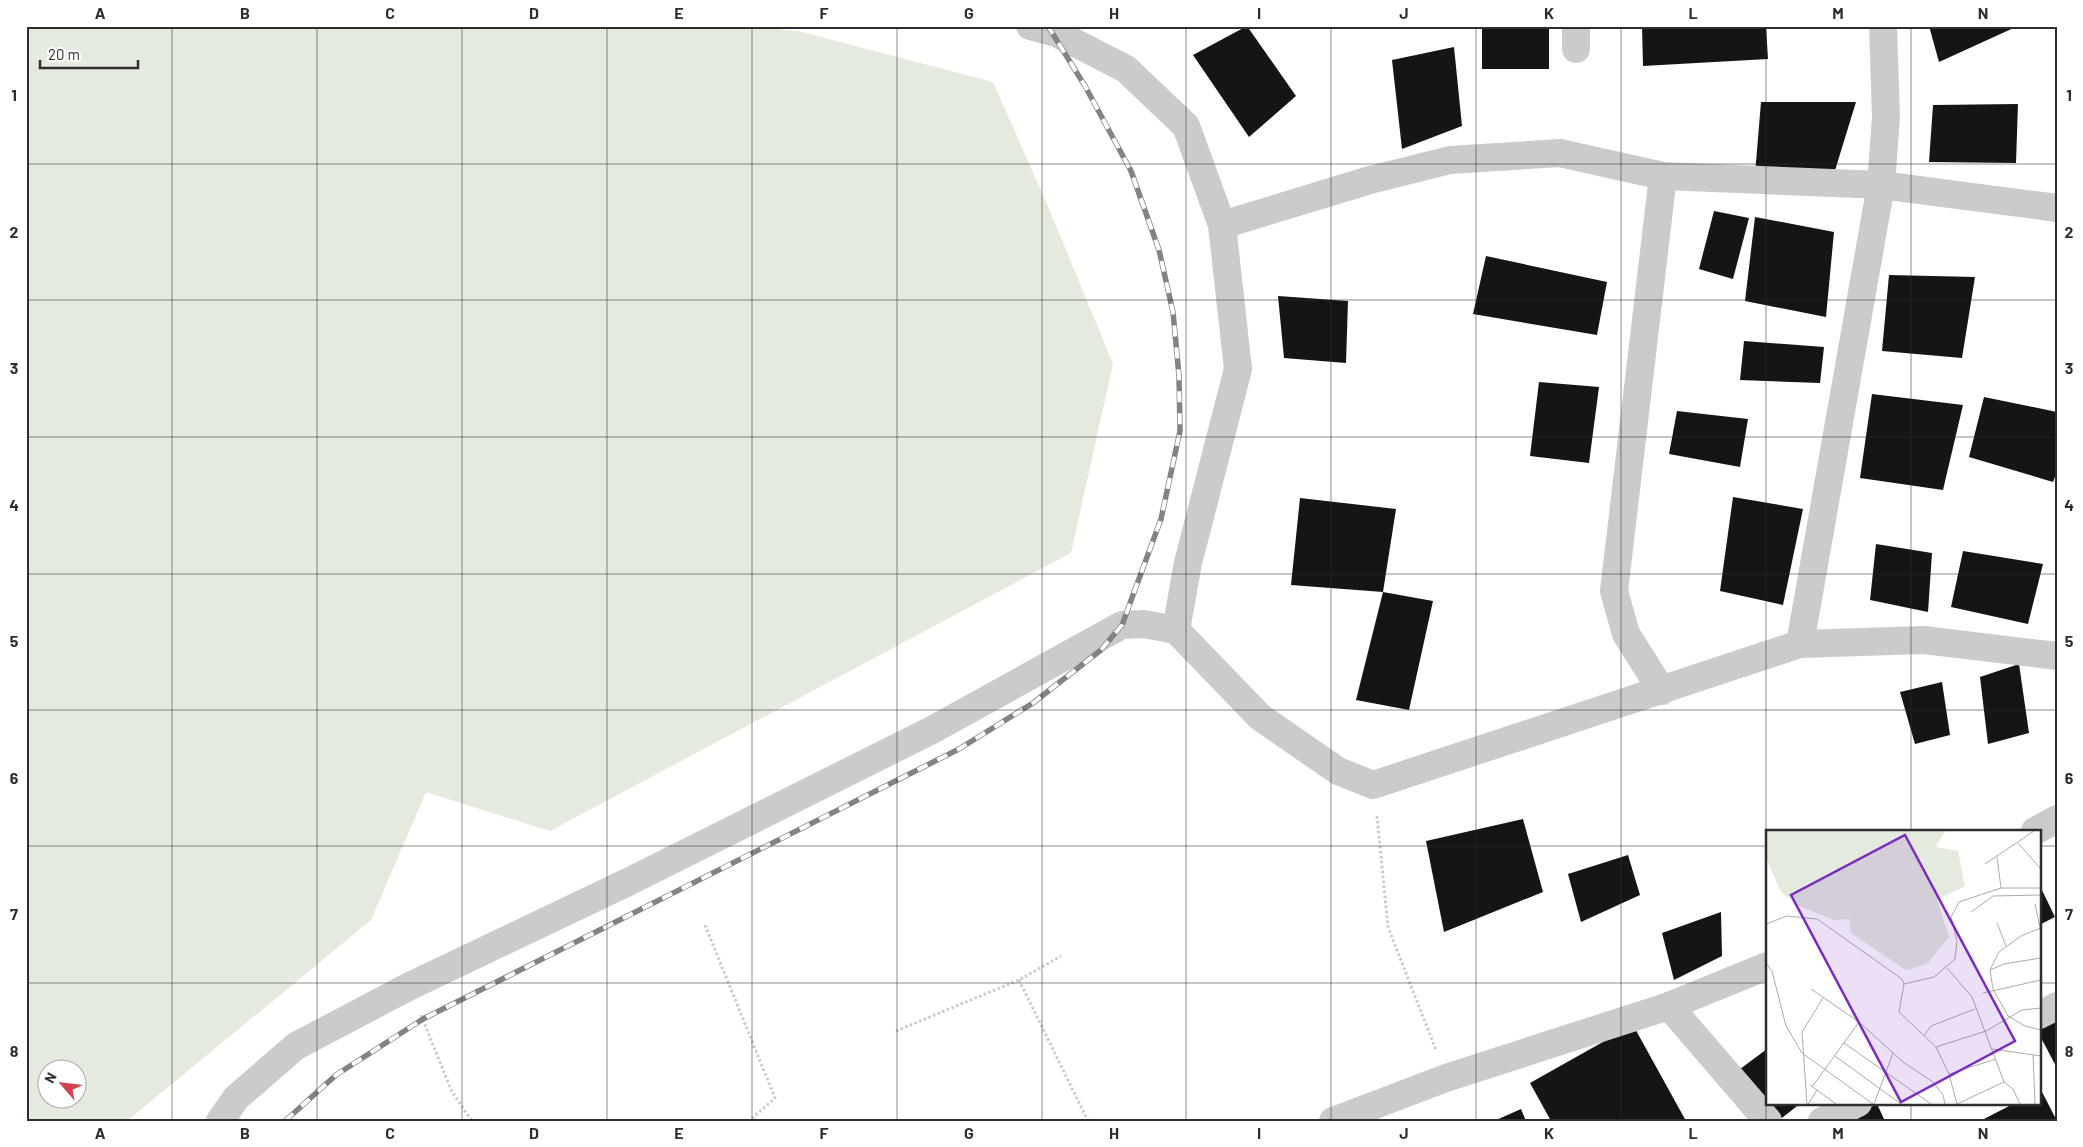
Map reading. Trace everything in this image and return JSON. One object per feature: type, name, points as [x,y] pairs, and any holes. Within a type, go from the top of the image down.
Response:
[{"type":"street","points":[[1030,26],[1056,33],[1126,68],[1186,126],[1222,225],[1238,369],[1188,563],[1176,630]]},
{"type":"street","points":[[1800,644],[1881,185],[1886,117],[1883,26]]},
{"type":"street","points":[[1222,225],[1319,198],[1370,180],[1450,160],[1560,153],[1663,176],[1881,185],[2054,200]]},
{"type":"street","points":[[1662,690],[1626,634],[1614,592],[1663,176]]},
{"type":"street","points":[[220,1121],[236,1098],[296,1046],[408,987],[628,882],[932,730],[1122,625],[1144,624],[1176,630],[1260,717],[1338,771],[1373,785],[1800,644],[1924,640],[2057,656]]},
{"type":"street","points":[[2036,830],[2057,819]]},
{"type":"street","points":[[1333,1121],[1446,1078],[1669,1006],[1766,966]]},
{"type":"street","points":[[1669,1006],[1768,1121]]},
{"type":"street","points":[[2040,1014],[2057,1006]]},
{"type":"street","points":[[1822,1121],[1856,1104]]},
{"type":"path","points":[[1373,785],[1388,927],[1446,1078]]},
{"type":"path","points":[[705,925],[776,1098],[749,1121]]},
{"type":"path","points":[[896,1031],[1019,980],[1061,956]]},
{"type":"path","points":[[1019,980],[1088,1121]]},
{"type":"path","points":[[408,987],[452,1092],[472,1121]]},
{"type":"shaded area","points":[[26,26],[747,26],[798,31],[993,82],[1050,211],[1113,364],[1071,553],[550,831],[426,792],[371,920],[127,1121],[26,1121]]},
{"type":"building","points":[[1247,26],[1296,96],[1249,137],[1193,55]]},
{"type":"building","points":[[1482,26],[1549,26],[1549,69],[1482,69]]},
{"type":"building","points":[[1642,26],[1766,26],[1768,59],[1643,66]]},
{"type":"building","points":[[1929,26],[2018,26],[1939,62]]},
{"type":"building","points":[[1454,47],[1462,126],[1402,149],[1392,60]]},
{"type":"building","points":[[1761,102],[1856,102],[1833,177],[1755,174]]},
{"type":"building","points":[[2018,104],[2016,163],[1929,162],[1933,105]]},
{"type":"building","points":[[1714,211],[1749,218],[1733,279],[1699,269]]},
{"type":"building","points":[[1755,217],[1834,232],[1826,317],[1745,301]]},
{"type":"building","points":[[1486,256],[1607,282],[1597,335],[1473,314]]},
{"type":"building","points":[[1889,275],[1975,277],[1962,358],[1882,351]]},
{"type":"building","points":[[1278,296],[1348,301],[1346,363],[1284,358]]},
{"type":"building","points":[[1744,341],[1824,347],[1820,383],[1740,380]]},
{"type":"building","points":[[1539,382],[1599,387],[1589,463],[1530,456]]},
{"type":"building","points":[[1872,394],[1963,405],[1943,490],[1860,478]]},
{"type":"building","points":[[1984,397],[2057,412],[2057,472],[2053,482],[1969,457]]},
{"type":"building","points":[[1677,411],[1748,419],[1740,467],[1669,454]]},
{"type":"building","points":[[1733,497],[1803,509],[1783,605],[1720,591]]},
{"type":"building","points":[[1300,498],[1396,509],[1383,592],[1291,585]]},
{"type":"building","points":[[1876,544],[1932,553],[1928,612],[1870,600]]},
{"type":"building","points":[[1963,551],[2043,564],[2028,624],[1951,607]]},
{"type":"building","points":[[1383,592],[1433,601],[1409,710],[1356,700]]},
{"type":"building","points":[[2019,664],[2029,733],[1988,744],[1980,677]]},
{"type":"building","points":[[1942,682],[1950,735],[1915,744],[1900,692]]},
{"type":"building","points":[[1523,819],[1543,892],[1444,932],[1426,841]]},
{"type":"building","points":[[1628,855],[1640,895],[1581,922],[1568,874]]},
{"type":"building","points":[[2040,886],[2055,917],[2040,924]]},
{"type":"building","points":[[1721,912],[1722,956],[1674,980],[1662,933]]},
{"type":"building","points":[[2057,1015],[2057,1068],[2040,1036],[2040,1024]]},
{"type":"building","points":[[1633,1025],[1686,1121],[1551,1121],[1530,1083]]},
{"type":"building","points":[[1766,1050],[1766,1104],[1800,1104],[1778,1121],[1736,1072]]},
{"type":"building","points":[[2040,1090],[2057,1121],[1980,1121],[2013,1104],[2040,1104]]},
{"type":"building","points":[[1877,1104],[1885,1121],[1844,1121]]},
{"type":"building","points":[[1521,1109],[1526,1121],[1494,1121]]},
{"type":"railway","points":[[285,1121],[336,1075],[423,1019],[959,749],[1033,703],[1101,650],[1122,625],[1161,519],[1180,431],[1179,376],[1173,312],[1159,250],[1131,171],[1085,86],[1048,26]]}]
